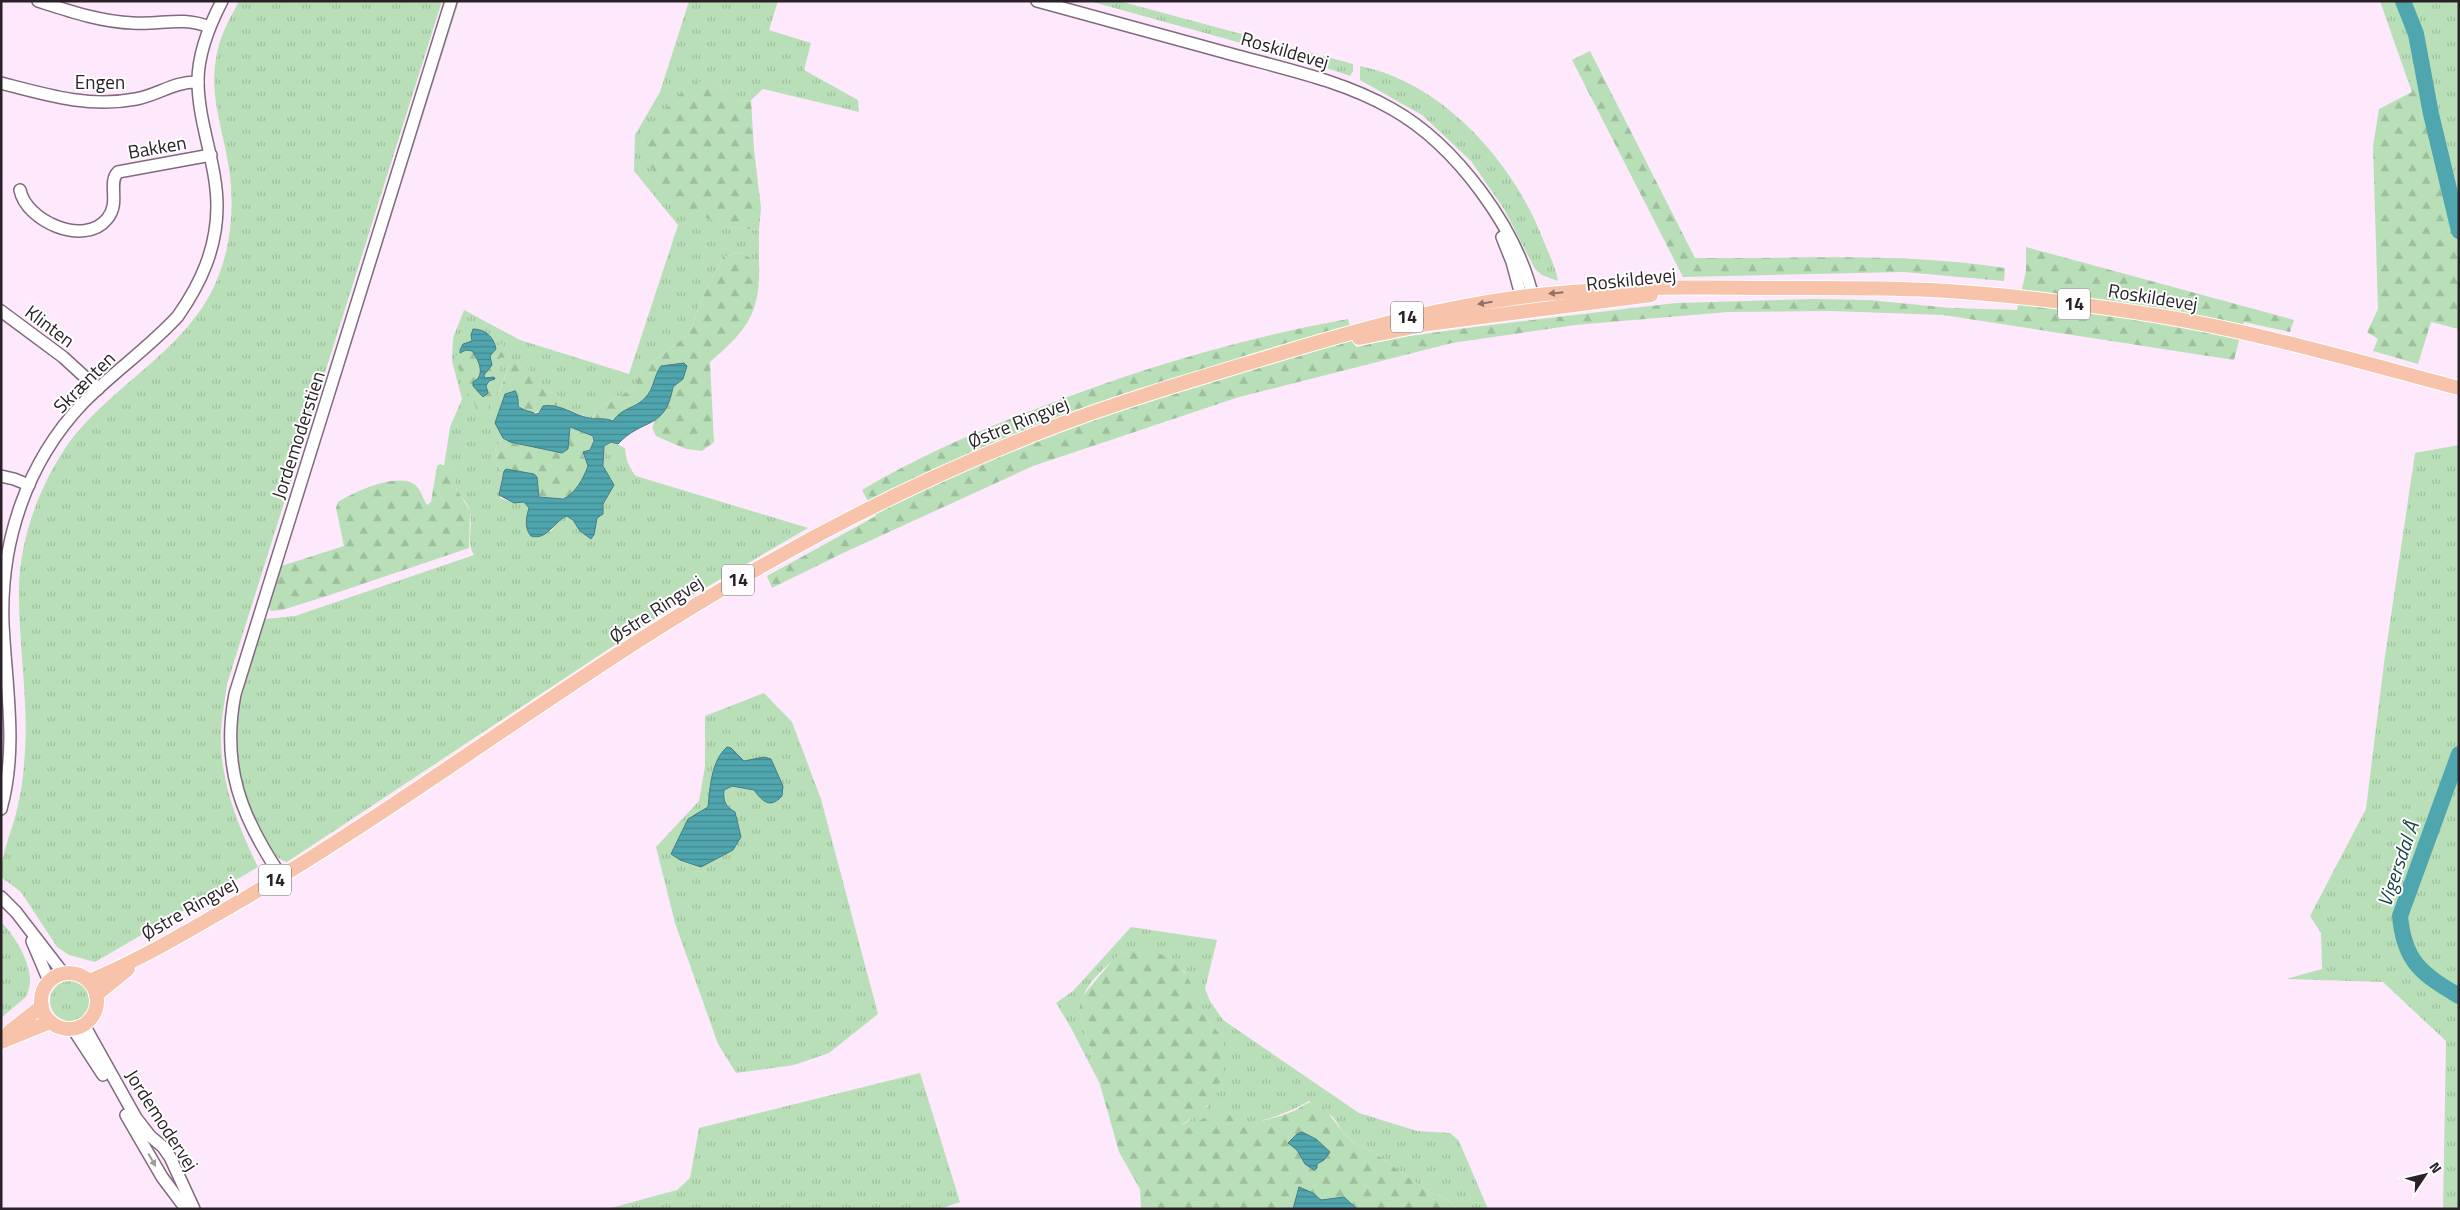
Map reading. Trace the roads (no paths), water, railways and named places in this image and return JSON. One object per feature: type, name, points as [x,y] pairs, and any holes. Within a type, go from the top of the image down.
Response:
[{"type":"main road","name":"Roskildevej","points":[[1529,303],[1744,288],[1930,290],[2008,296],[2164,317],[2248,333],[2459,388]]},
{"type":"main road","name":"Østre Ringvej","points":[[89,981],[144,956],[281,876],[424,786],[665,624],[730,584],[833,527],[952,469],[1056,426],[1169,387],[1381,323],[1529,303]]},
{"type":"main road","name":"Østre Ringvej","points":[[96,995],[144,956]]},
{"type":"main road","points":[[64,973],[77,974],[89,981],[96,995],[95,1013],[78,1027],[61,1028],[50,1022],[42,1006],[42,993],[49,982],[64,973]]},
{"type":"main road","points":[[1,1038],[42,1006]]},
{"type":"main road","points":[[1,1042],[50,1022]]},
{"type":"street","points":[[38,1],[120,22],[141,24],[189,20],[209,27]]},
{"type":"street","name":"Skrænten","points":[[1,809],[10,748],[5,685],[2,584],[10,538],[39,463],[65,423],[98,389],[178,316],[203,273],[210,256],[216,225],[217,206],[211,155],[198,82],[203,49],[209,27],[222,1]]},
{"type":"street","name":"Jordemoderstien","points":[[281,876],[255,835],[240,802],[230,757],[232,710],[239,677],[452,1]]},
{"type":"street","name":"Roskildevej","points":[[1037,1],[1291,70],[1372,99],[1392,109],[1426,132],[1454,159],[1507,230],[1521,260],[1529,303]]},
{"type":"street","name":"Engen","points":[[1,83],[72,101],[98,103],[139,98],[182,82],[198,82]]},
{"type":"street","name":"Bakken","points":[[20,190],[25,204],[38,217],[60,227],[82,230],[101,224],[110,215],[115,199],[113,181],[118,172],[211,155]]},
{"type":"street","name":"Klinten","points":[[1,311],[63,357],[98,389]]},
{"type":"street","points":[[1,476],[14,478],[29,485]]},
{"type":"street","points":[[1,897],[64,973]]},
{"type":"street","points":[[24,923],[49,982]]},
{"type":"street","name":"Jordemodervej","points":[[78,1027],[98,1066],[162,1177],[186,1209]]},
{"type":"street","name":"Jordemodervej","points":[[78,1027],[136,1118],[170,1157],[194,1209]]},
{"type":"water","points":[[473,329],[481,330],[488,334],[496,349],[490,356],[492,365],[484,375],[485,378],[494,377],[495,379],[489,381],[486,386],[488,393],[483,397],[473,386],[473,382],[477,379],[480,372],[477,359],[472,351],[466,350],[460,353],[463,344],[472,341]]},
{"type":"water","points":[[684,363],[687,366],[683,379],[673,387],[665,411],[652,422],[636,430],[618,444],[611,442],[604,446],[603,466],[614,485],[603,504],[603,514],[597,518],[594,535],[591,539],[580,531],[573,520],[567,516],[562,518],[542,536],[531,536],[526,526],[529,508],[524,502],[514,503],[499,495],[504,471],[506,469],[534,474],[537,477],[539,497],[563,499],[572,493],[581,481],[588,466],[583,452],[590,450],[594,441],[593,436],[570,427],[568,449],[562,453],[510,442],[503,438],[495,423],[505,394],[515,391],[519,407],[535,414],[539,413],[543,406],[555,406],[589,418],[613,421],[621,413],[645,398],[661,366]]},
{"type":"water","points":[[727,747],[731,748],[744,761],[764,757],[771,759],[783,786],[782,796],[770,803],[760,798],[754,790],[732,786],[724,790],[724,800],[729,808],[735,812],[741,837],[733,850],[701,867],[680,860],[671,854],[688,819],[708,807],[714,767]]},
{"type":"water","points":[[1302,1132],[1316,1139],[1330,1152],[1324,1160],[1317,1164],[1317,1168],[1314,1170],[1305,1164],[1297,1150],[1288,1143],[1297,1134]]},
{"type":"water","points":[[1299,1187],[1313,1193],[1321,1200],[1344,1197],[1357,1209],[1293,1209]]},
{"type":"waterway","name":"Vigersdal Å","points":[[2403,1],[2416,34],[2431,114],[2459,231]]},
{"type":"waterway","name":"Vigersdal Å","points":[[2459,754],[2400,916],[2406,945],[2417,965],[2435,981],[2459,996]]}]
